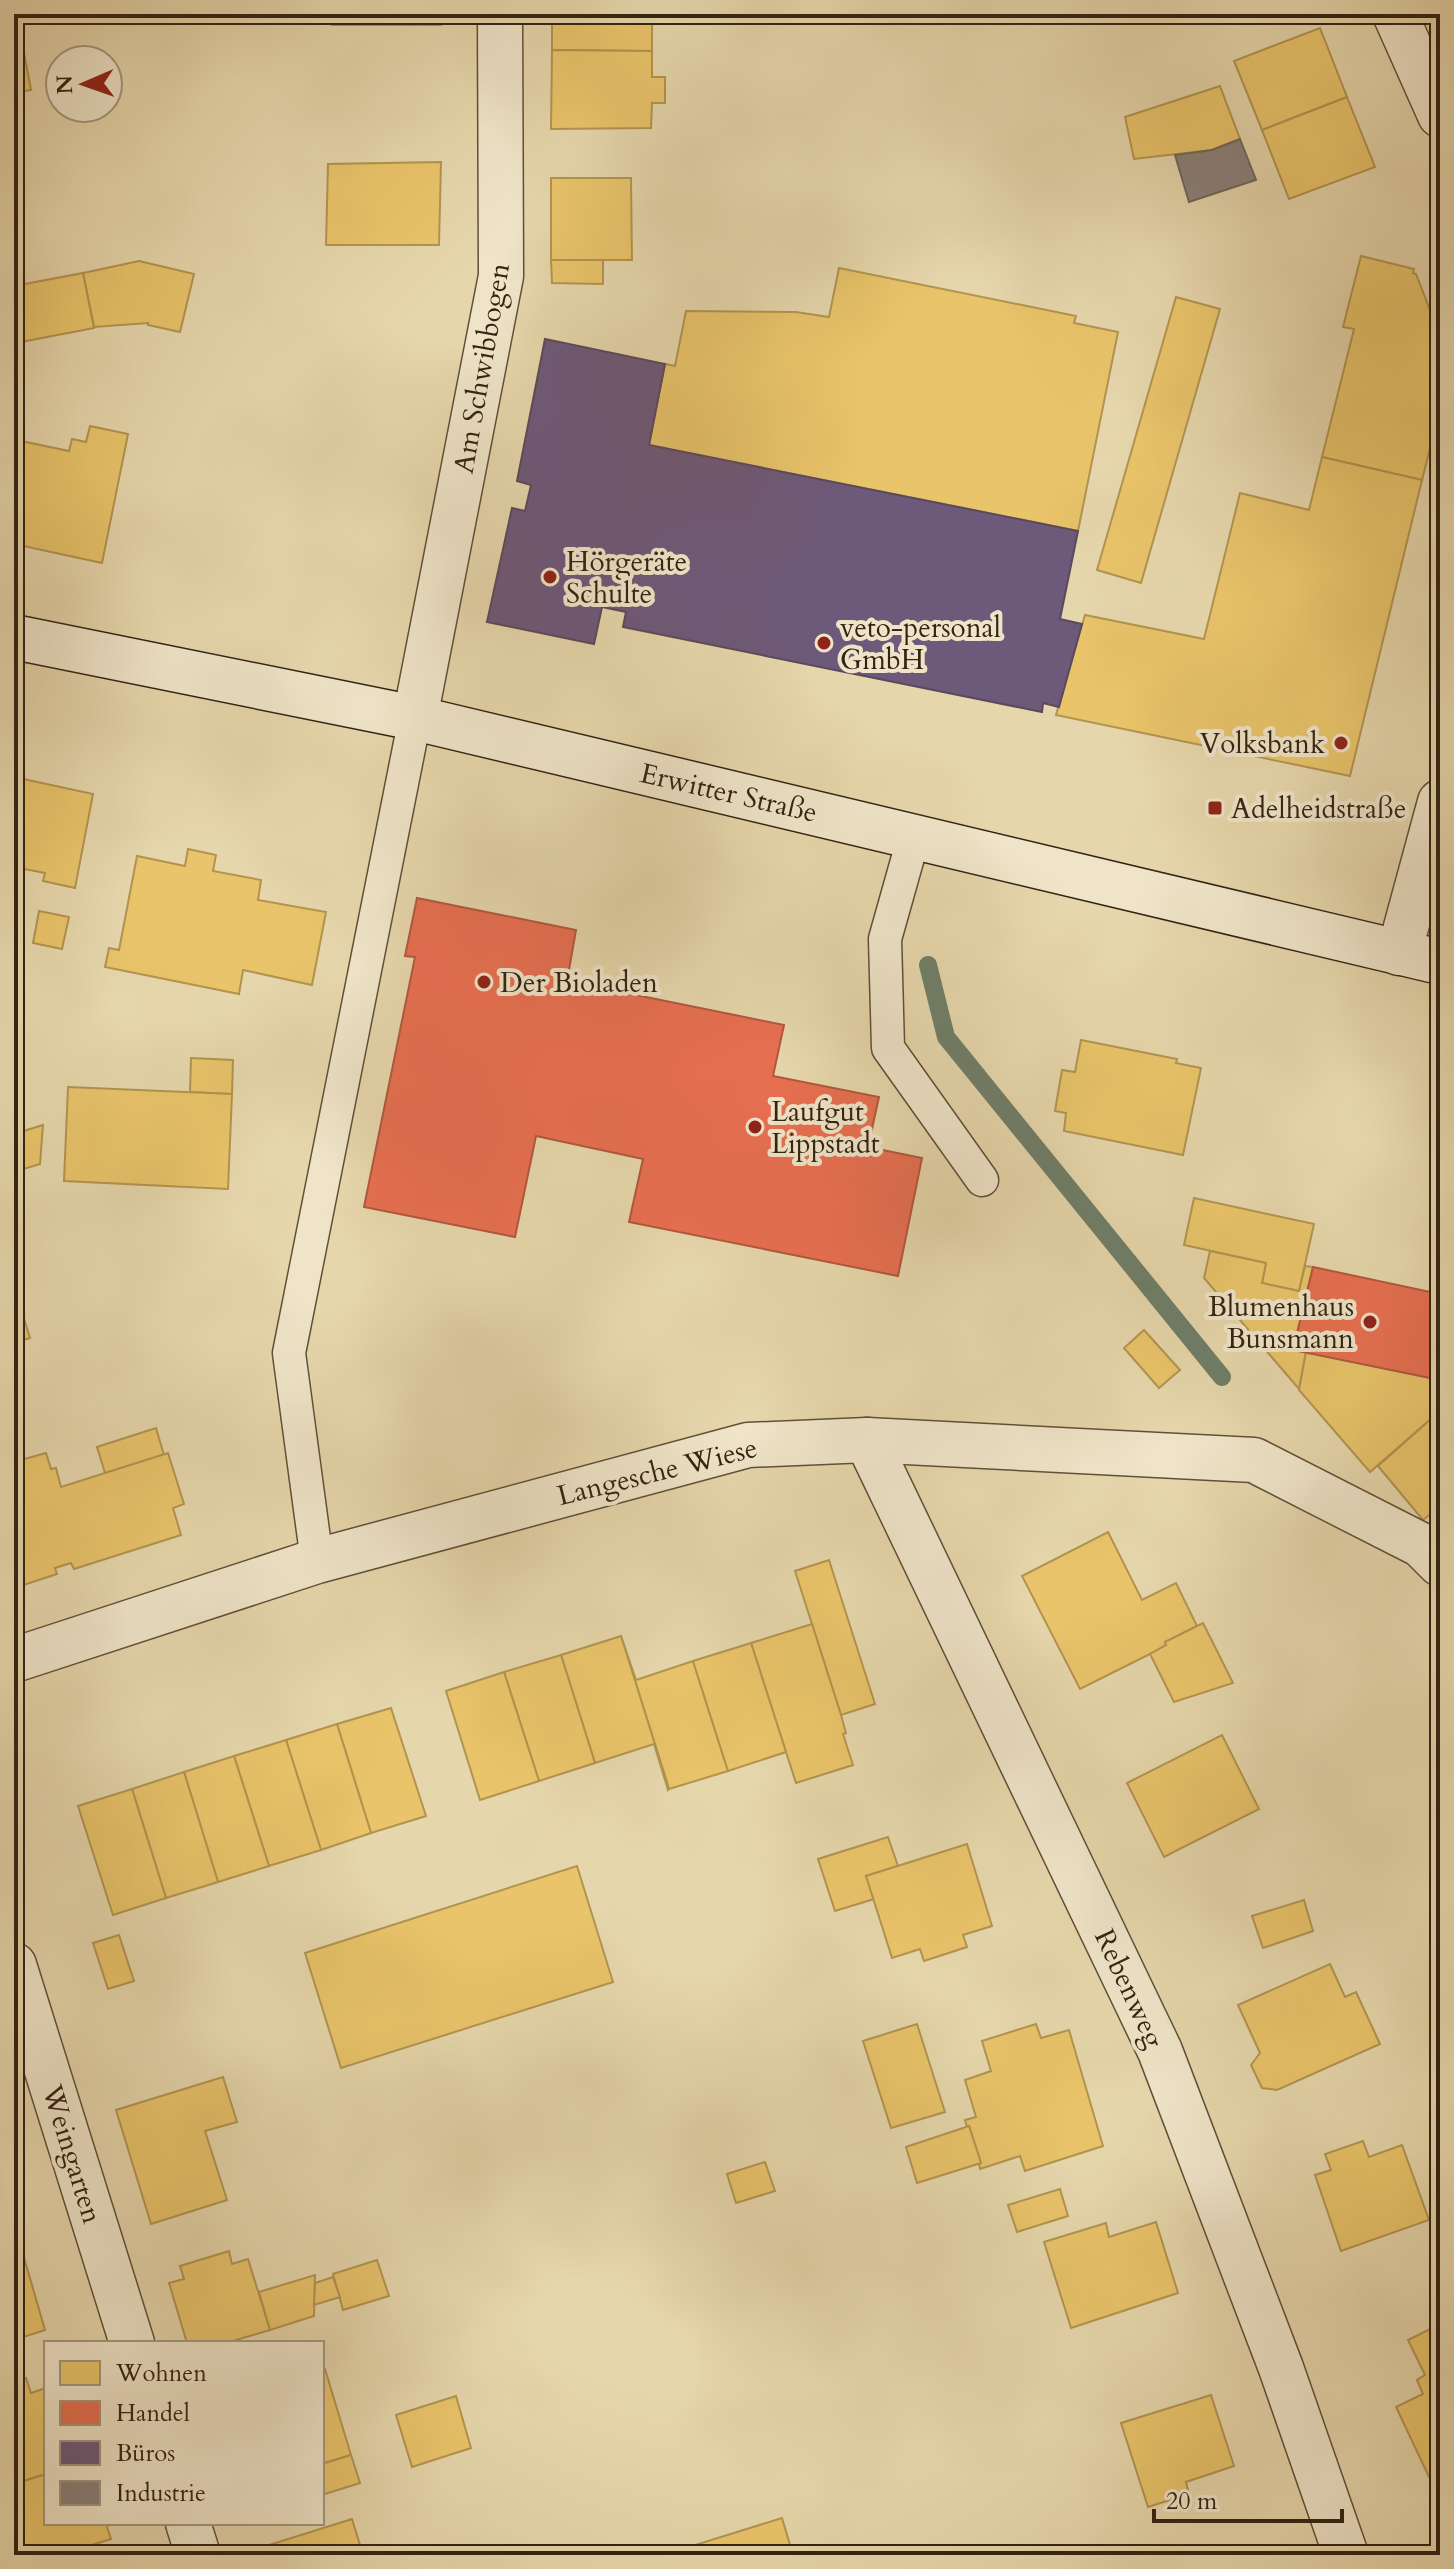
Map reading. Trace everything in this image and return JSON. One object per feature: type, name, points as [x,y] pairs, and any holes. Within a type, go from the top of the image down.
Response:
[{"type":"street","name":"Am Schwibbogen","points":[[415,718],[501,276],[500,14]]},
{"type":"street","points":[[1395,14],[1440,115]]},
{"type":"street","name":"Erwitter Straße","points":[[14,637],[415,718],[1420,958]]},
{"type":"street","points":[[1420,958],[1440,802]]},
{"type":"street","name":"Langesche Wiese","points":[[14,1660],[317,1561],[748,1445],[867,1440],[1254,1460],[1421,1545],[1440,1564]]},
{"type":"street","name":"Rebenweg","points":[[867,1440],[1160,2051],[1281,2368],[1346,2555]]},
{"type":"street","name":"Weingarten","points":[[14,1965],[131,2341]]},
{"type":"street","points":[[189,2525],[198,2555]]},
{"type":"lane","points":[[317,1561],[289,1353],[415,718]]},
{"type":"lane","points":[[914,836],[885,939],[888,1048],[982,1180]]},
{"type":"building: Wohnen","points":[[332,14],[441,14],[441,25],[332,25]]},
{"type":"building: Wohnen","points":[[552,14],[700,14],[700,22],[652,22],[652,51],[552,50]]},
{"type":"building: Wohnen","points":[[1154,14],[1209,14],[1209,22],[1154,21]]},
{"type":"building: Wohnen","points":[[1320,28],[1347,97],[1262,130],[1234,61]]},
{"type":"building: Wohnen","points":[[22,42],[31,90],[14,93],[14,44]]},
{"type":"building: Wohnen","points":[[552,50],[652,51],[652,77],[665,77],[665,103],[652,103],[651,128],[551,129]]},
{"type":"building: Wohnen","points":[[1220,86],[1240,139],[1212,150],[1134,159],[1125,117]]},
{"type":"building: Wohnen","points":[[1347,97],[1375,167],[1289,199],[1262,130]]},
{"type":"building: Wohnen","points":[[441,162],[439,245],[326,245],[328,164]]},
{"type":"building: Wohnen","points":[[551,178],[631,178],[632,260],[551,260]]},
{"type":"building: Wohnen","points":[[1361,256],[1414,269],[1440,336],[1440,409],[1422,480],[1322,457],[1354,329],[1343,327]]},
{"type":"building: Wohnen","points":[[551,260],[603,260],[603,284],[552,283]]},
{"type":"building: Wohnen","points":[[139,261],[194,274],[180,332],[148,323],[94,327],[83,273]]},
{"type":"building: Wohnen","points":[[839,268],[1076,316],[1074,323],[1118,332],[1078,531],[649,445],[665,364],[675,366],[686,311],[796,312],[829,317]]},
{"type":"building: Wohnen","points":[[83,273],[94,328],[16,343],[14,286]]},
{"type":"building: Wohnen","points":[[1176,297],[1220,309],[1141,583],[1097,570]]},
{"type":"building: Wohnen","points":[[90,426],[128,434],[102,563],[14,544],[14,472],[21,441],[69,451],[72,439],[86,442]]},
{"type":"building: Wohnen","points":[[1322,457],[1422,480],[1350,776],[1056,715],[1085,615],[1204,639],[1240,493],[1309,510]]},
{"type":"building: Wohnen","points":[[14,777],[93,794],[75,888],[43,881],[45,873],[14,867]]},
{"type":"building: Wohnen","points":[[188,849],[216,855],[213,871],[261,880],[258,900],[326,912],[312,985],[243,970],[239,994],[105,967],[109,948],[119,950],[137,856],[185,866]]},
{"type":"building: Wohnen","points":[[39,911],[69,917],[62,949],[33,943]]},
{"type":"building: Wohnen","points":[[1081,1040],[1177,1059],[1176,1063],[1201,1068],[1183,1155],[1064,1131],[1066,1113],[1055,1111],[1062,1070],[1075,1072]]},
{"type":"building: Wohnen","points":[[191,1058],[233,1060],[232,1094],[190,1092]]},
{"type":"building: Wohnen","points":[[68,1087],[232,1094],[228,1189],[64,1181]]},
{"type":"building: Wohnen","points":[[43,1125],[40,1164],[14,1172],[14,1134]]},
{"type":"building: Wohnen","points":[[1194,1198],[1314,1224],[1299,1291],[1262,1283],[1266,1263],[1184,1245]]},
{"type":"building: Wohnen","points":[[1210,1251],[1266,1263],[1262,1283],[1299,1291],[1305,1266],[1313,1267],[1293,1350],[1306,1352],[1299,1389],[1204,1278]]},
{"type":"building: Wohnen","points":[[14,1286],[30,1338],[14,1343]]},
{"type":"building: Wohnen","points":[[1144,1330],[1180,1370],[1159,1388],[1124,1348]]},
{"type":"building: Wohnen","points":[[1306,1352],[1440,1380],[1436,1385],[1440,1389],[1440,1411],[1370,1472],[1299,1390]]},
{"type":"building: Wohnen","points":[[1440,1411],[1440,1506],[1423,1520],[1378,1466]]},
{"type":"building: Wohnen","points":[[156,1428],[164,1455],[105,1473],[97,1447]]},
{"type":"building: Wohnen","points":[[14,1439],[21,1460],[46,1453],[51,1469],[56,1468],[61,1487],[168,1453],[184,1504],[173,1508],[181,1535],[74,1569],[71,1563],[55,1568],[57,1574],[14,1588]]},
{"type":"building: Wohnen","points":[[1108,1532],[1142,1600],[1176,1583],[1197,1626],[1080,1689],[1022,1576]]},
{"type":"building: Wohnen","points":[[829,1560],[875,1704],[841,1715],[795,1571]]},
{"type":"building: Wohnen","points":[[1203,1623],[1233,1683],[1174,1702],[1150,1654],[1166,1645],[1165,1642]]},
{"type":"building: Wohnen","points":[[812,1624],[841,1715],[846,1733],[843,1734],[853,1765],[796,1783],[751,1643]]},
{"type":"building: Wohnen","points":[[621,1636],[636,1680],[693,1661],[728,1771],[669,1789]]},
{"type":"building: Wohnen","points":[[621,1636],[669,1789],[668,1790],[654,1744],[595,1763],[561,1655]]},
{"type":"building: Wohnen","points":[[751,1643],[786,1752],[728,1771],[693,1661]]},
{"type":"building: Wohnen","points":[[561,1655],[595,1763],[539,1781],[504,1672]]},
{"type":"building: Wohnen","points":[[504,1672],[539,1781],[480,1800],[446,1691]]},
{"type":"building: Wohnen","points":[[391,1708],[426,1816],[371,1833],[337,1724]]},
{"type":"building: Wohnen","points":[[337,1724],[371,1833],[321,1850],[286,1740]]},
{"type":"building: Wohnen","points":[[1222,1735],[1259,1809],[1164,1857],[1127,1783]]},
{"type":"building: Wohnen","points":[[286,1740],[321,1850],[269,1866],[234,1756]]},
{"type":"building: Wohnen","points":[[234,1756],[269,1866],[218,1882],[184,1772]]},
{"type":"building: Wohnen","points":[[184,1772],[218,1882],[166,1898],[132,1789]]},
{"type":"building: Wohnen","points":[[132,1789],[166,1898],[113,1915],[78,1806]]},
{"type":"building: Wohnen","points":[[888,1837],[898,1866],[866,1876],[874,1899],[835,1911],[818,1859]]},
{"type":"building: Wohnen","points":[[967,1844],[992,1926],[963,1935],[967,1947],[924,1961],[920,1949],[892,1958],[866,1876]]},
{"type":"building: Wohnen","points":[[577,1866],[613,1982],[341,2068],[305,1953]]},
{"type":"building: Wohnen","points":[[1304,1900],[1313,1931],[1263,1948],[1252,1916]]},
{"type":"building: Wohnen","points":[[119,1935],[134,1981],[108,1989],[93,1943]]},
{"type":"building: Wohnen","points":[[1330,1964],[1345,1997],[1356,1992],[1380,2044],[1277,2090],[1262,2088],[1251,2065],[1260,2053],[1238,2005]]},
{"type":"building: Wohnen","points":[[917,2024],[945,2112],[891,2128],[863,2041]]},
{"type":"building: Wohnen","points":[[1036,2024],[1041,2038],[1069,2030],[1103,2146],[1025,2171],[1020,2156],[980,2169],[981,2163],[965,2120],[976,2117],[965,2080],[991,2071],[982,2041]]},
{"type":"building: Wohnen","points":[[223,2077],[237,2122],[205,2131],[227,2200],[151,2224],[116,2110]]},
{"type":"building: Wohnen","points":[[969,2126],[981,2163],[917,2183],[906,2147]]},
{"type":"building: Wohnen","points":[[1363,2141],[1369,2157],[1402,2145],[1429,2220],[1341,2251],[1315,2175],[1331,2170],[1325,2154]]},
{"type":"building: Wohnen","points":[[765,2162],[775,2191],[736,2203],[727,2174]]},
{"type":"building: Wohnen","points":[[1060,2189],[1068,2216],[1017,2232],[1008,2205]]},
{"type":"building: Wohnen","points":[[1156,2222],[1178,2293],[1071,2328],[1044,2242],[1106,2223],[1109,2237]]},
{"type":"building: Wohnen","points":[[229,2251],[232,2264],[248,2259],[270,2330],[233,2341],[186,2341],[169,2283],[184,2279],[180,2266]]},
{"type":"building: Wohnen","points":[[23,2254],[45,2330],[14,2340],[14,2257]]},
{"type":"building: Wohnen","points":[[377,2260],[389,2296],[343,2310],[333,2274]]},
{"type":"building: Wohnen","points":[[315,2275],[314,2316],[270,2330],[259,2292]]},
{"type":"building: Wohnen","points":[[333,2277],[340,2297],[314,2305],[315,2283]]},
{"type":"building: Wohnen","points":[[1440,2324],[1440,2472],[1429,2477],[1396,2407],[1423,2394],[1417,2380],[1425,2375],[1408,2340]]},
{"type":"building: Wohnen","points":[[324,2369],[351,2455],[324,2463]]},
{"type":"building: Wohnen","points":[[26,2378],[31,2393],[44,2389],[44,2475],[14,2484],[14,2382]]},
{"type":"building: Wohnen","points":[[1211,2395],[1234,2466],[1186,2482],[1189,2494],[1148,2507],[1121,2423]]},
{"type":"building: Wohnen","points":[[456,2396],[471,2448],[412,2467],[396,2415]]},
{"type":"building: Wohnen","points":[[351,2455],[360,2483],[324,2494],[324,2463]]},
{"type":"building: Wohnen","points":[[44,2475],[44,2525],[108,2525],[111,2539],[79,2549],[81,2555],[14,2555],[14,2484]]},
{"type":"building: Wohnen","points":[[782,2518],[793,2555],[663,2555]]},
{"type":"building: Wohnen","points":[[352,2519],[363,2555],[254,2555],[253,2550]]},
{"type":"building: Handel","points":[[417,898],[576,930],[567,981],[784,1025],[773,1076],[879,1097],[868,1147],[922,1158],[898,1276],[629,1222],[643,1159],[536,1136],[515,1237],[364,1207],[415,957],[405,956]]},
{"type":"building: Handel","name":"Blumenhaus Bunsmann","points":[[1313,1267],[1440,1294],[1440,1380],[1293,1350]]},
{"type":"building: Büros","points":[[545,339],[665,364],[649,445],[1078,531],[1060,619],[1082,624],[1059,707],[1043,703],[1042,712],[623,627],[626,612],[602,607],[594,644],[487,622],[512,508],[525,511],[531,485],[517,481]]},
{"type":"building: Industrie","points":[[1240,139],[1256,180],[1189,202],[1175,155],[1212,150]]},
{"type":"waterway","points":[[928,965],[946,1037],[1222,1377]]},
{"type":"place","name":"Hörgeräte Schulte","points":[[550,577]]},
{"type":"place","name":"veto-personal GmbH","points":[[824,643]]},
{"type":"place","name":"Volksbank","points":[[1341,743]]},
{"type":"place","name":"Adelheidstraße","points":[[1215,808]]},
{"type":"place","name":"Der Bioladen","points":[[484,982]]},
{"type":"place","name":"Laufgut Lippstadt","points":[[755,1127]]},
{"type":"place","name":"Blumenhaus Bunsmann","points":[[1370,1322]]}]
